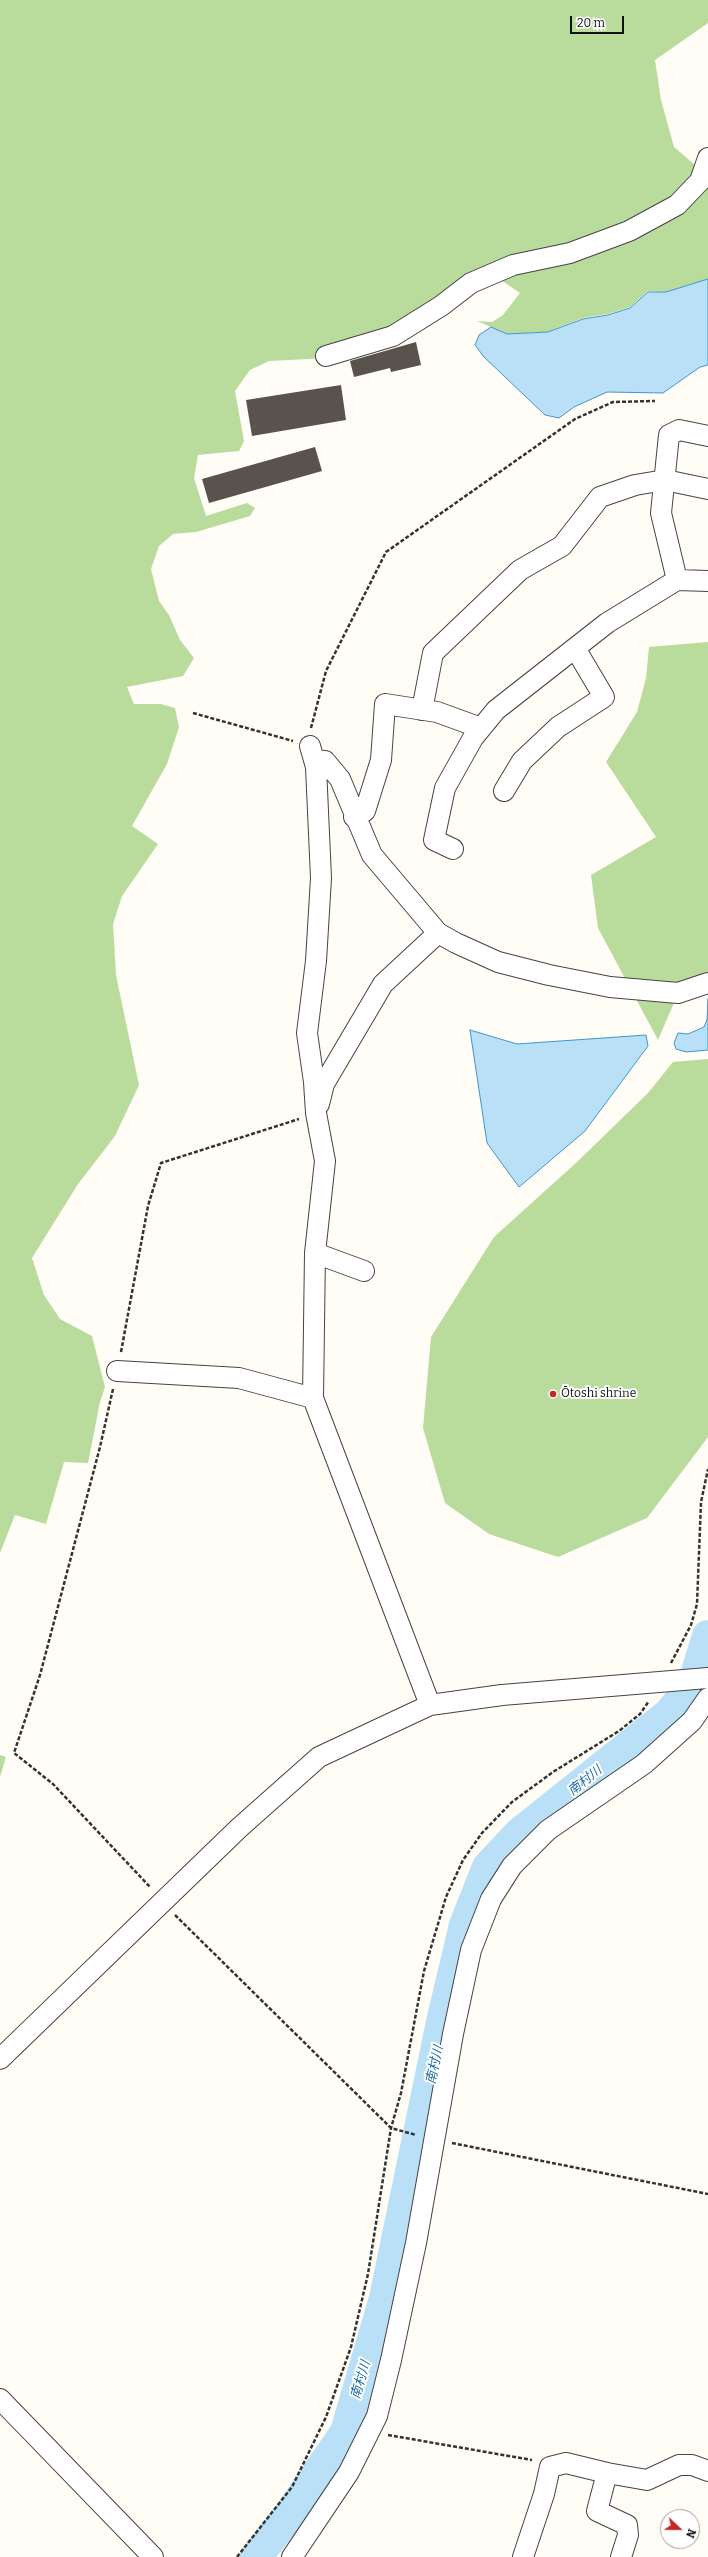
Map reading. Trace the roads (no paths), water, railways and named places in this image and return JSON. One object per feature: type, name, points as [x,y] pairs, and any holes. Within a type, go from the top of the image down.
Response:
[{"type":"street","points":[[326,356],[393,336],[441,306],[471,283],[513,265],[570,253],[629,231],[677,205],[700,181],[708,158]]},
{"type":"street","points":[[677,580],[661,513],[669,435],[679,430],[708,436]]},
{"type":"street","points":[[422,710],[433,653],[520,570],[562,546],[600,497],[635,485],[665,480],[708,489]]},
{"type":"street","points":[[453,848],[434,840],[445,788],[473,738],[496,710],[607,623],[677,580],[708,581]]},
{"type":"street","points":[[504,791],[522,761],[558,727],[604,697],[575,648]]},
{"type":"street","points":[[354,817],[366,811],[381,760],[385,704],[437,712],[481,728]]},
{"type":"street","points":[[430,1705],[313,1398],[315,1253],[325,1161],[316,1113],[314,1082],[307,1033],[316,961],[321,878],[318,796],[312,753],[324,761],[340,779],[354,817],[372,855],[438,933],[498,962],[549,975],[602,985],[678,993],[708,983]]},
{"type":"street","points":[[316,1113],[324,1084],[383,984],[438,933]]},
{"type":"street","points":[[315,1253],[364,1271]]},
{"type":"street","points":[[117,1371],[240,1378],[313,1398]]},
{"type":"street","points":[[0,2059],[239,1828],[319,1757],[430,1705],[502,1695],[708,1678]]},
{"type":"street","points":[[292,2557],[349,2472],[377,2416],[391,2360],[411,2266],[453,2034],[471,1950],[491,1899],[512,1866],[548,1830],[644,1764],[692,1721],[708,1698]]},
{"type":"street","points":[[0,2399],[153,2557]]},
{"type":"street","points":[[523,2557],[544,2494],[550,2467],[566,2463],[607,2473],[646,2480],[679,2465],[692,2465],[708,2471]]},
{"type":"street","points":[[607,2473],[597,2512],[627,2525],[628,2535],[621,2557]]},
{"type":"water","points":[[708,279],[708,365],[700,367],[663,393],[607,392],[574,407],[559,418],[545,415],[484,357],[475,345],[479,335],[491,327],[507,334],[548,332],[583,319],[608,315],[630,308],[648,292],[666,292]]},
{"type":"water","points":[[708,999],[708,1050],[686,1052],[676,1049],[674,1043],[678,1033],[688,1034],[704,1027],[707,1020]]},
{"type":"water","points":[[470,1030],[517,1044],[646,1035],[648,1046],[585,1131],[519,1187],[487,1143]]},
{"type":"waterway","name":"南村川","points":[[256,2557],[289,2515],[346,2432],[385,2298],[442,2022],[465,1925],[488,1867],[520,1833],[669,1714],[693,1685],[708,1636]]},
{"type":"place","name":"Ōtoshi shrine","points":[[553,1394]]}]
